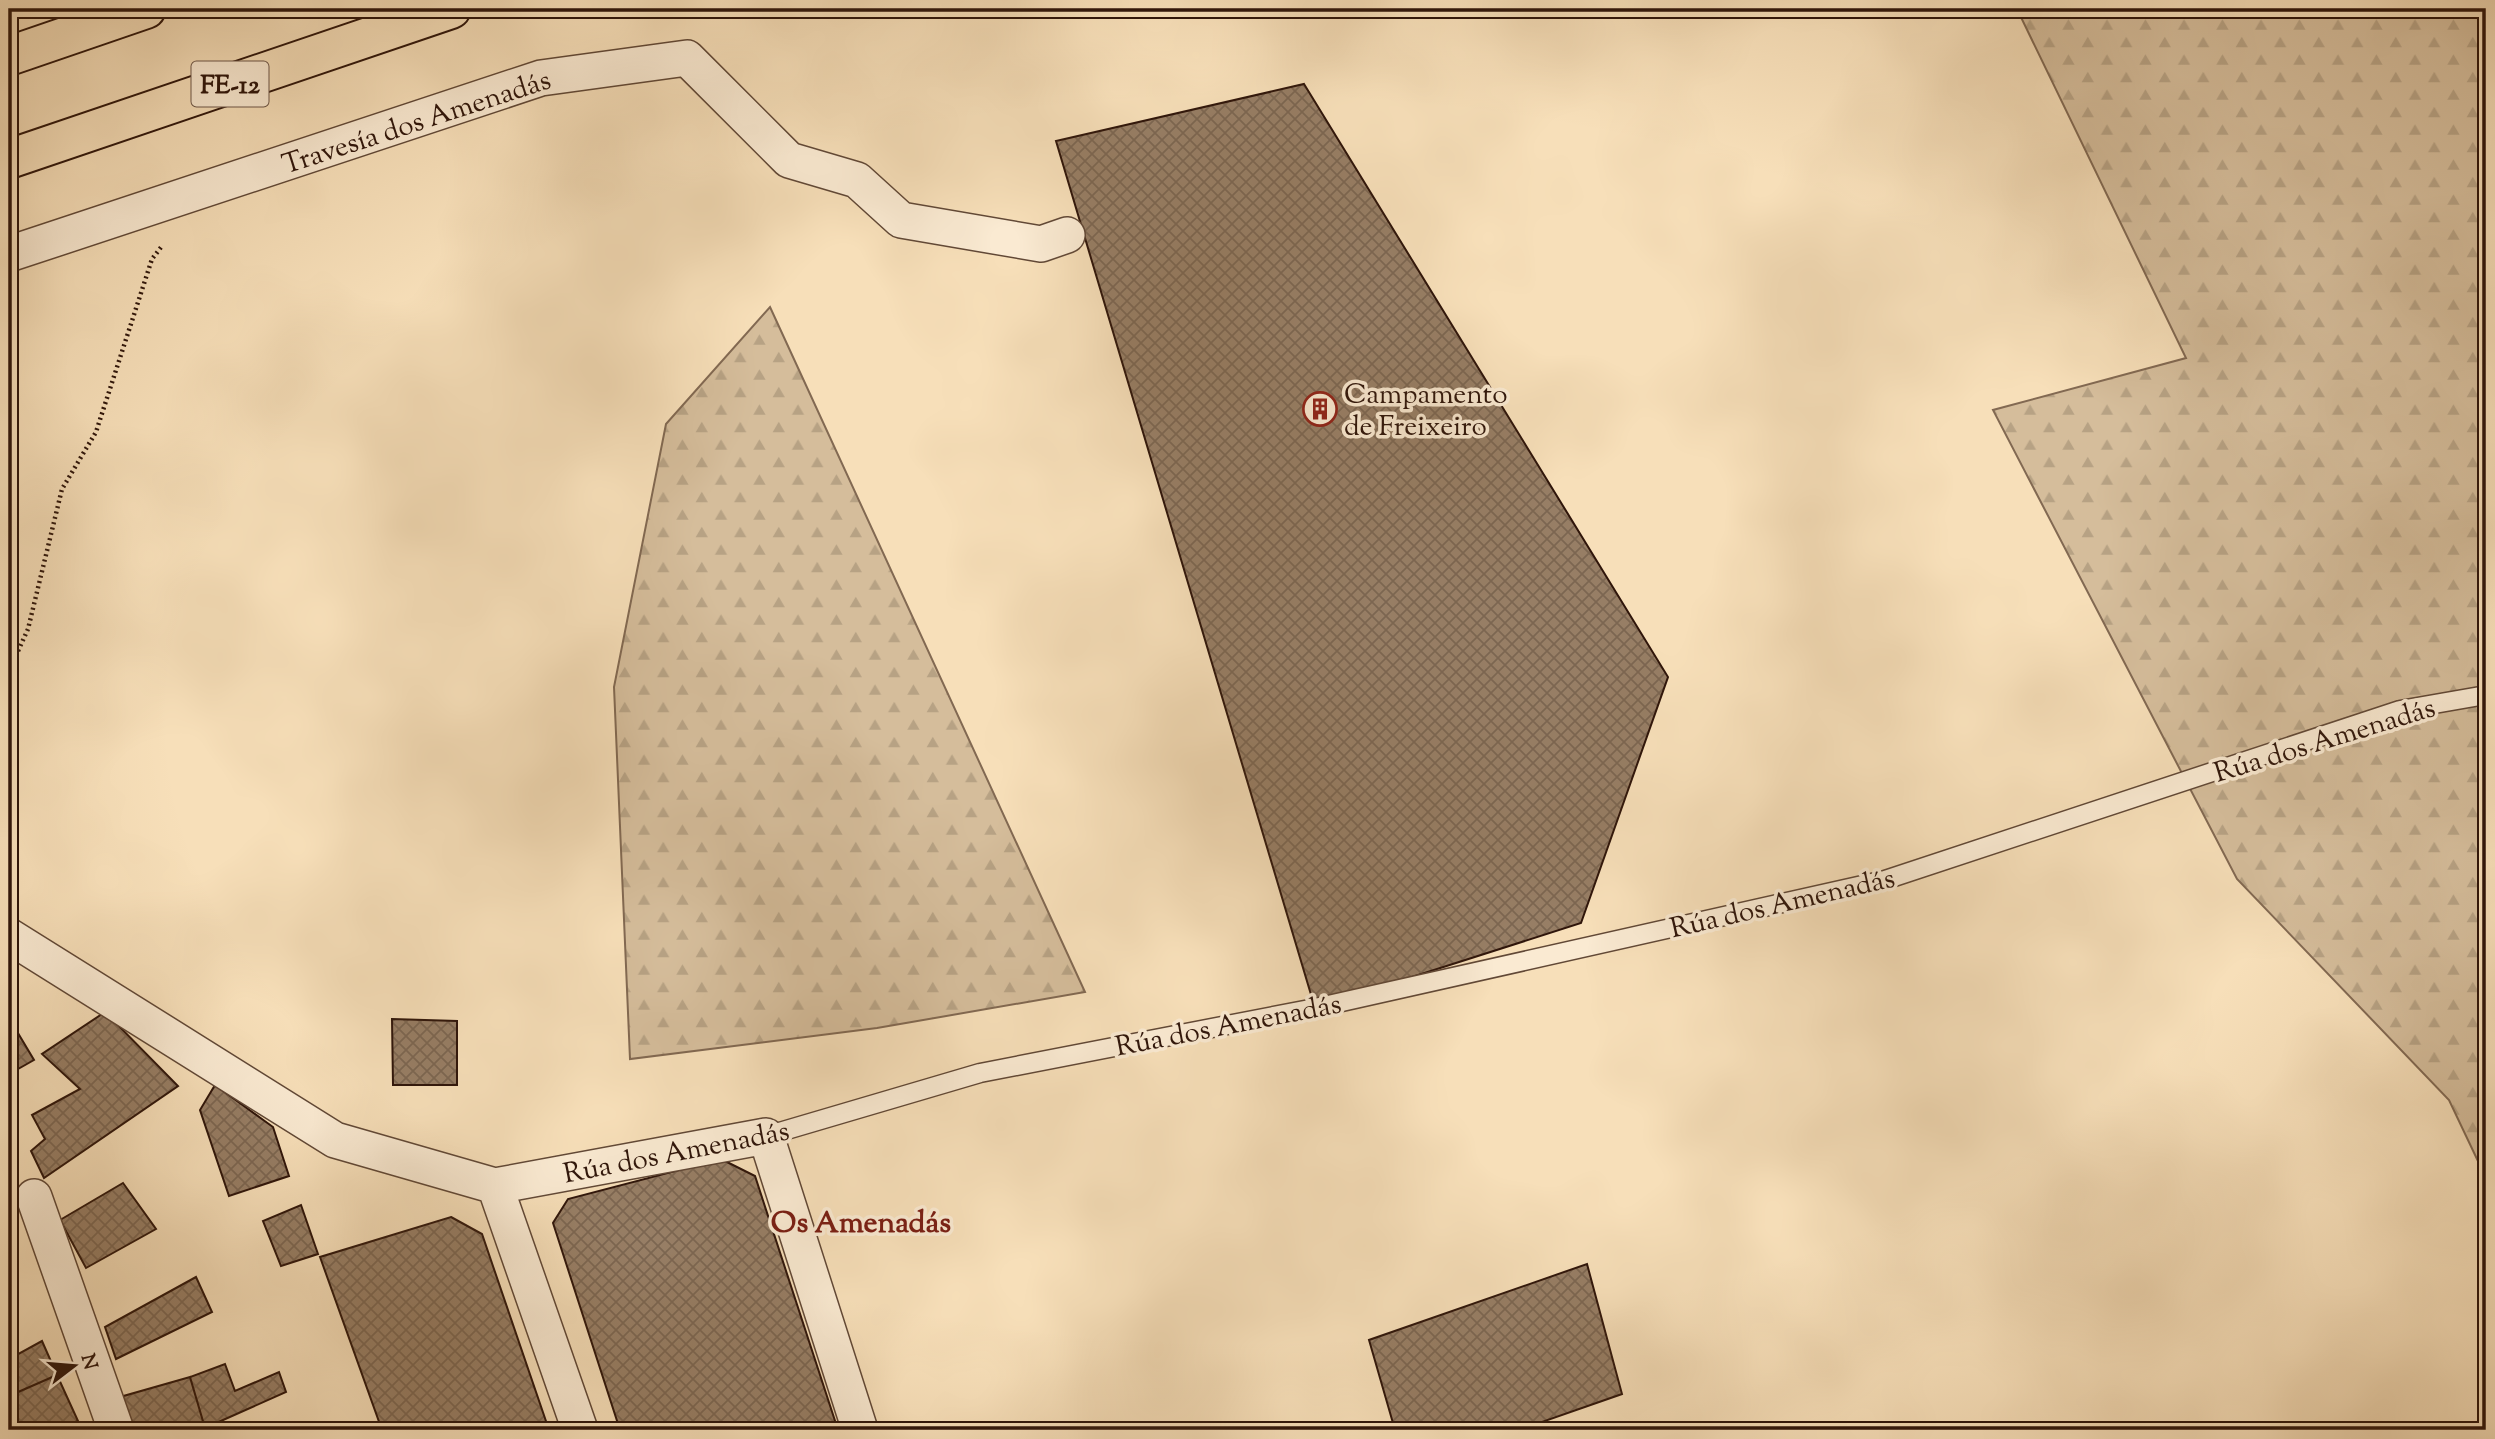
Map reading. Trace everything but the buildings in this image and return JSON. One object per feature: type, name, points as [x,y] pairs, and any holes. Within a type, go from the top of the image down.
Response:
[{"type":"highway","points":[[9,56],[146,9]]},
{"type":"highway","name":"FE-12","points":[[9,159],[451,9]]},
{"type":"street","name":"Travesía dos Amenadás","points":[[9,254],[541,78],[687,58],[789,160],[857,180],[901,220],[1041,244],[1067,235]]},
{"type":"street","name":"Rúa dos Amenadás","points":[[9,936],[335,1140],[495,1186],[766,1136]]},
{"type":"street","points":[[766,1136],[860,1430]]},
{"type":"street","points":[[495,1186],[580,1430]]},
{"type":"street","points":[[34,1197],[116,1430]]},
{"type":"lane","name":"Rúa dos Amenadás","points":[[766,1136],[980,1073],[1315,1008],[1885,880],[2400,710],[2486,695]]},
{"type":"path","points":[[9,671],[28,629],[62,489],[96,432],[152,260],[167,239]]},
{"type":"green space","points":[[2017,9],[2486,9],[2486,1178],[2449,1100],[2237,879],[1993,410],[2186,358]]},
{"type":"green space","points":[[770,307],[1085,992],[877,1028],[630,1059],[614,687],[666,424]]},
{"type":"place","name":"Campamento de Freixeiro","points":[[1320,409]]},
{"type":"district","name":"Os Amenadás","points":[[861,1222]]}]
